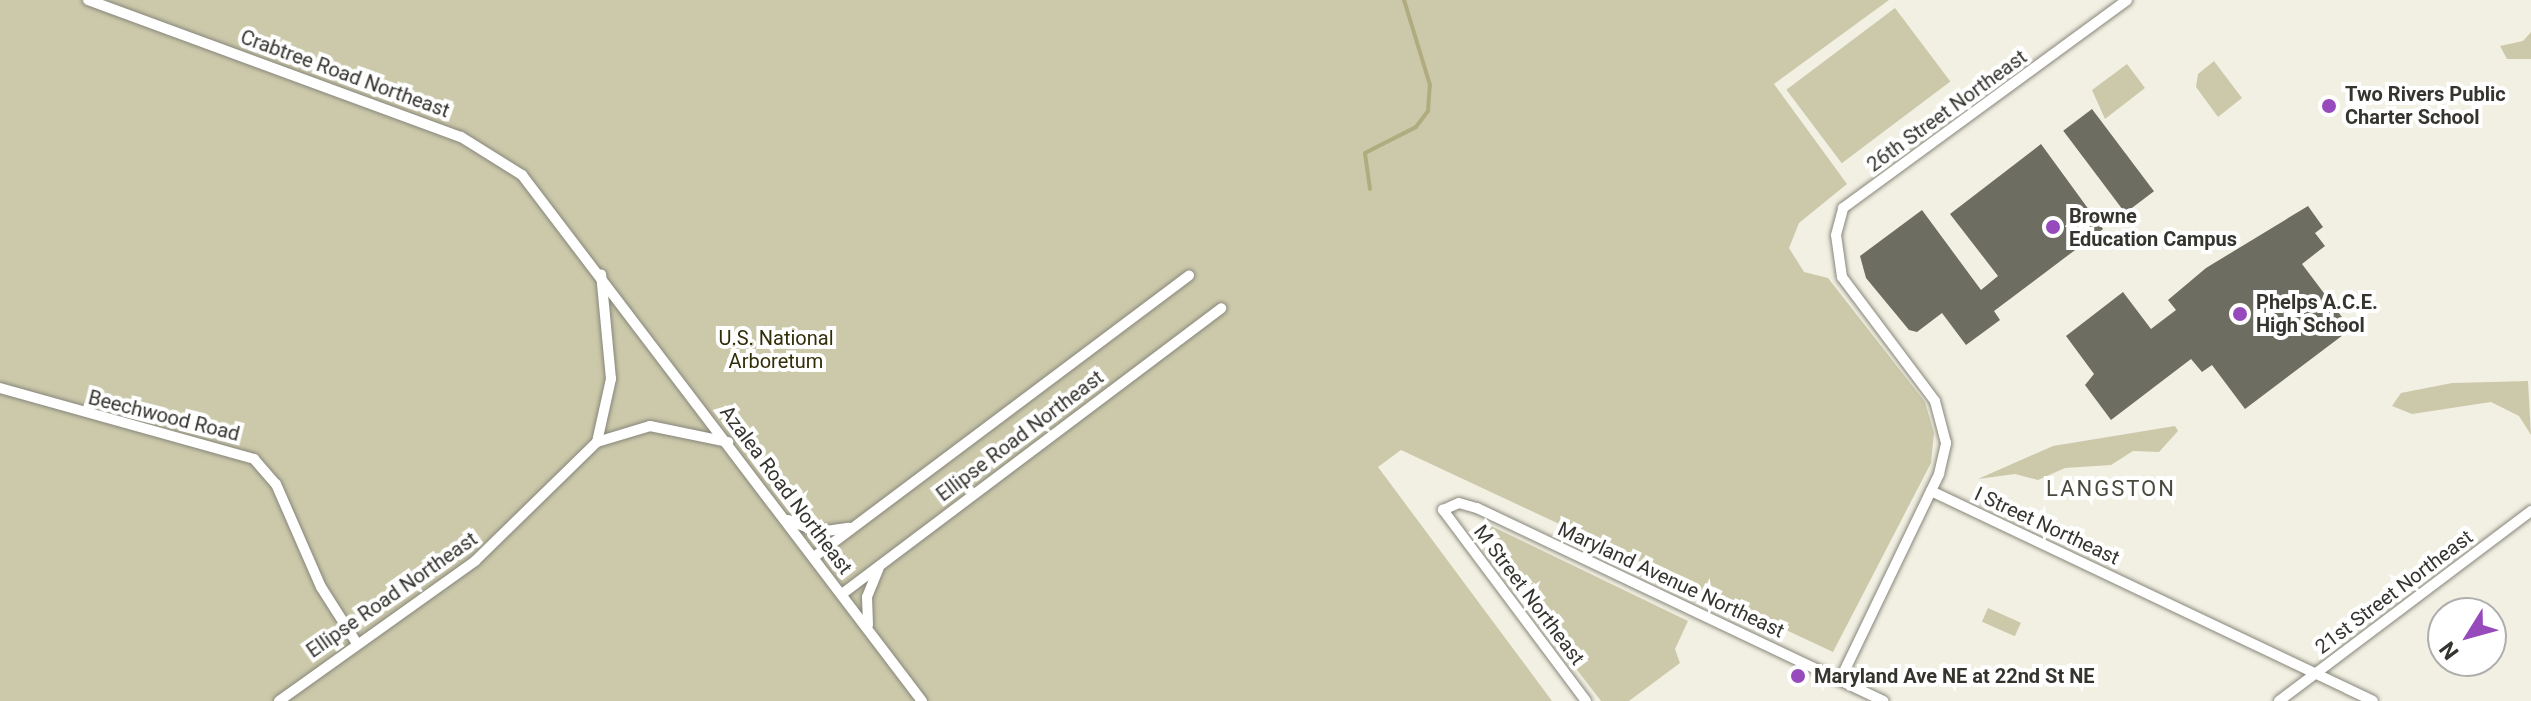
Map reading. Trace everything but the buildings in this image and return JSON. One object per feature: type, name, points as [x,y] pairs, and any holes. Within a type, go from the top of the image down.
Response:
[{"type":"street","name":"Crabtree Road Northeast","points":[[88,0],[461,137],[522,175],[563,224]]},
{"type":"street","name":"26th Street Northeast","points":[[1931,491],[1946,450],[1941,414],[1842,277],[1836,235],[1843,208],[2127,0]]},
{"type":"street","name":"Azalea Road Northeast","points":[[563,224],[922,701]]},
{"type":"street","points":[[597,442],[611,379],[601,273]]},
{"type":"street","points":[[814,557],[1189,275]]},
{"type":"street","name":"Ellipse Road Northeast","points":[[842,594],[1221,308]]},
{"type":"street","name":"Beechwood Road","points":[[0,388],[254,459],[276,484],[321,587],[356,642]]},
{"type":"street","name":"Ellipse Road Northeast","points":[[279,701],[356,642],[475,561],[597,442],[650,426],[728,442]]},
{"type":"street","points":[[1840,680],[1931,491]]},
{"type":"street","name":"I Street Northeast","points":[[1931,491],[2373,701]]},
{"type":"street","name":"Maryland Avenue Northeast","points":[[1443,510],[1459,503],[1477,508],[1883,701]]},
{"type":"street","name":"M Street Northeast","points":[[1443,510],[1586,701]]},
{"type":"street","name":"21st Street Northeast","points":[[2279,701],[2531,511]]},
{"type":"street","points":[[785,518],[819,532],[858,524]]},
{"type":"street","points":[[870,631],[867,597],[884,562]]},
{"type":"green space","name":"U.S. National Arboretum","points":[[0,0],[1889,0],[1774,84],[1847,184],[1799,223],[1789,248],[1804,272],[1828,278],[1925,402],[1934,433],[1931,463],[1833,652],[1401,450],[1378,467],[1552,701],[0,701]]},
{"type":"green space","points":[[1895,8],[1950,81],[1842,163],[1786,90]]},
{"type":"green space","points":[[2531,32],[2531,59],[2507,59],[2500,46],[2523,41]]},
{"type":"green space","points":[[2214,61],[2242,98],[2218,117],[2196,87],[2198,74]]},
{"type":"green space","points":[[2127,64],[2145,88],[2105,119],[2092,90]]},
{"type":"green space","points":[[2528,381],[2531,435],[2519,416],[2491,402],[2412,414],[2392,406],[2401,393],[2452,383]]},
{"type":"green space","points":[[2175,426],[2178,431],[2159,452],[2133,451],[2111,465],[2065,468],[2038,480],[2015,474],[1978,479],[2053,446]]},
{"type":"green space","points":[[1483,522],[1688,621],[1675,649],[1680,663],[1629,701],[1601,701],[1473,535]]},
{"type":"green space","points":[[1988,608],[2021,623],[2015,636],[1982,622]]},
{"type":"waterway","points":[[1370,189],[1365,153],[1416,127],[1428,111],[1430,85],[1404,0]]},
{"type":"place","name":"Two Rivers Public Charter School","points":[[2329,106]]},
{"type":"place","name":"Browne Education Campus","points":[[2053,227]]},
{"type":"place","name":"Phelps A.C.E. High School","points":[[2240,314]]},
{"type":"place","name":"Maryland Ave NE at 22nd St NE","points":[[1798,676]]},
{"type":"district","name":"LANGSTON","points":[[2111,489]]}]
